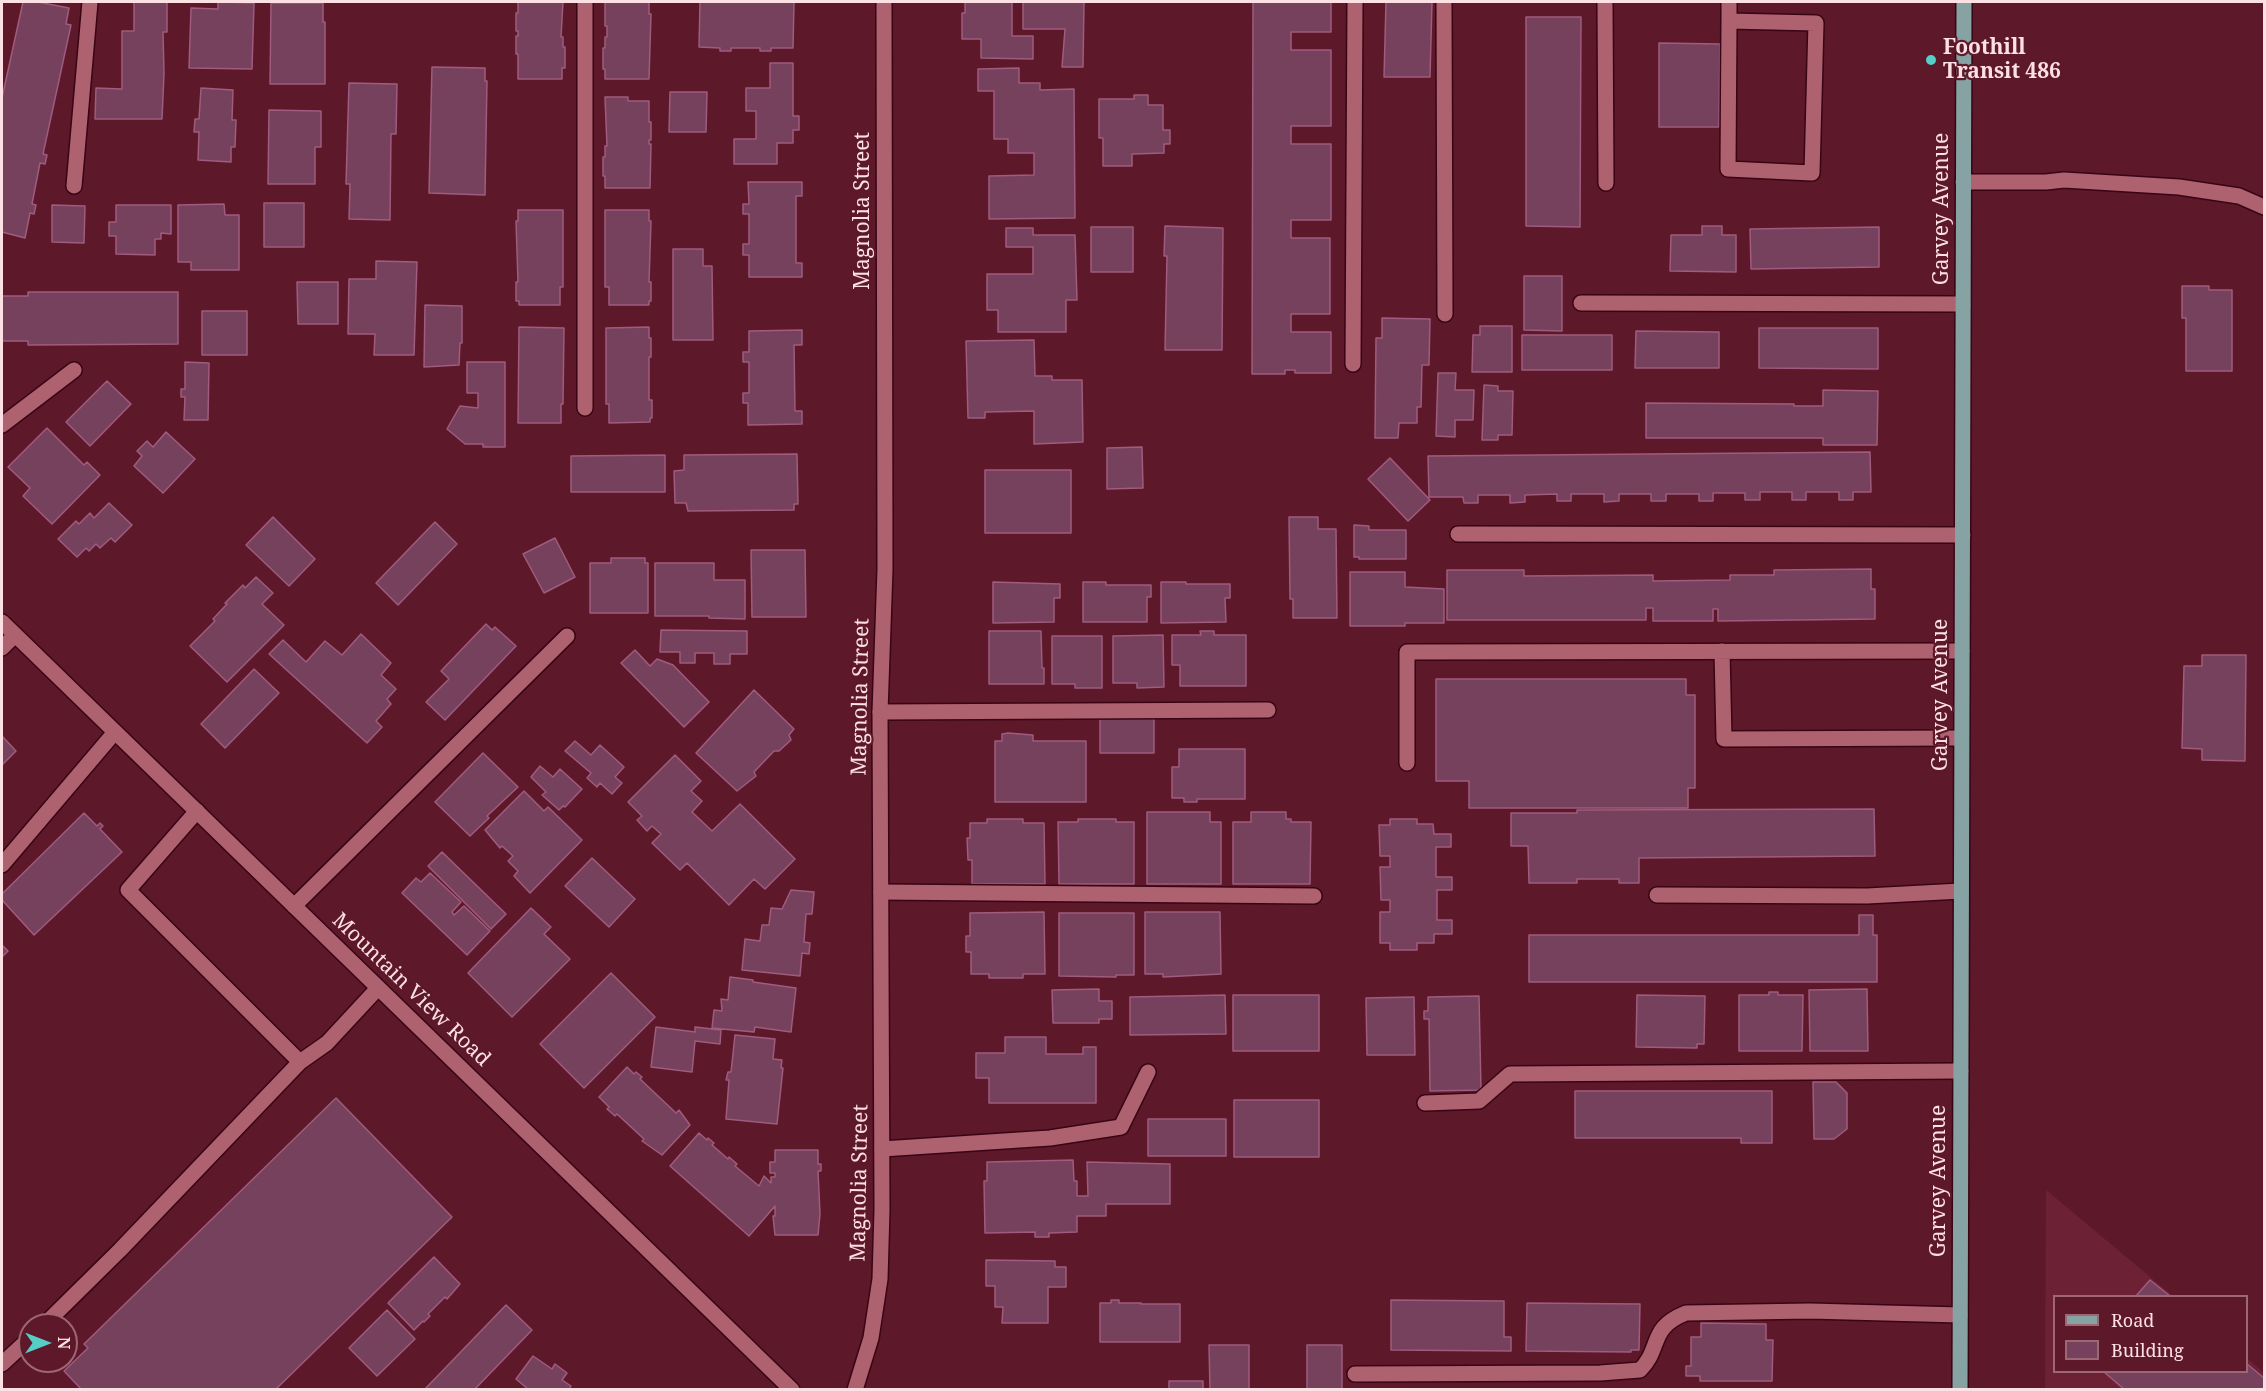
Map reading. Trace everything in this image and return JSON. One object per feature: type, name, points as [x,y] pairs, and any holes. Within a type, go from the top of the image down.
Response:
[{"type":"main road","name":"Garvey Avenue","points":[[1960,1389],[1964,2]]},
{"type":"street","points":[[74,186],[90,2]]},
{"type":"street","points":[[585,2],[585,408]]},
{"type":"street","name":"Magnolia Street","points":[[855,1389],[871,1338],[880,1279],[882,1210],[880,712],[885,569],[884,2]]},
{"type":"street","points":[[1353,364],[1355,2]]},
{"type":"street","points":[[1444,2],[1446,314]]},
{"type":"street","points":[[1605,2],[1606,183]]},
{"type":"street","points":[[1729,2],[1728,169],[1812,173],[1816,23],[1729,21]]},
{"type":"street","points":[[1963,182],[2046,183],[2064,180],[2179,187],[2239,196],[2265,207]]},
{"type":"street","points":[[1581,303],[1963,304]]},
{"type":"street","points":[[2,425],[74,370]]},
{"type":"street","points":[[1458,534],[1963,535]]},
{"type":"street","name":"Mountain View Road","points":[[2,622],[792,1389]]},
{"type":"street","points":[[2,648],[15,635]]},
{"type":"street","points":[[294,906],[567,636]]},
{"type":"street","points":[[1722,651],[1724,739],[1961,738]]},
{"type":"street","points":[[1407,763],[1407,652],[1962,651]]},
{"type":"street","points":[[880,712],[1268,710]]},
{"type":"street","points":[[2,865],[115,732]]},
{"type":"street","points":[[196,811],[128,890],[300,1062]]},
{"type":"street","points":[[1657,895],[1868,896],[1961,891]]},
{"type":"street","points":[[881,892],[1314,896]]},
{"type":"street","points":[[56,1313],[120,1250],[300,1062],[327,1043],[378,988]]},
{"type":"street","points":[[1425,1103],[1479,1101],[1510,1074],[1961,1071]]},
{"type":"street","points":[[882,1149],[1050,1138],[1121,1127],[1148,1072]]},
{"type":"street","points":[[1355,1374],[1600,1373],[1640,1370],[1646,1363],[1664,1325],[1673,1317],[1686,1313],[1810,1311],[1960,1315]]},
{"type":"street","points":[[2,1364],[18,1349]]},
{"type":"shaded area","points":[[2046,1190],[2172,1295],[2053,1295],[2053,1373],[2248,1373],[2248,1359],[2264,1373],[2264,1389],[2045,1390]]},
{"type":"building","points":[[23,2],[38,2],[69,8],[66,24],[71,25],[43,154],[47,155],[45,164],[40,163],[32,204],[36,205],[34,214],[30,213],[25,238],[2,232],[2,98]]},
{"type":"building","points":[[134,2],[167,2],[167,32],[163,32],[162,119],[95,119],[96,88],[122,89],[122,31],[134,31]]},
{"type":"building","points":[[218,2],[254,3],[252,69],[189,68],[191,8],[218,9]]},
{"type":"building","points":[[518,2],[563,2],[561,37],[563,37],[563,47],[565,47],[565,68],[562,68],[562,79],[518,79],[516,13],[518,13]]},
{"type":"building","points":[[605,2],[649,2],[649,14],[651,14],[649,79],[605,79],[603,48],[605,48],[605,37],[607,37],[607,26],[605,26]]},
{"type":"building","points":[[700,2],[794,2],[793,48],[771,48],[771,51],[760,51],[760,48],[731,48],[731,51],[720,51],[720,48],[699,47]]},
{"type":"building","points":[[965,2],[1012,2],[1012,36],[1033,36],[1033,59],[981,58],[981,39],[962,39],[962,13],[965,13]]},
{"type":"building","points":[[1023,2],[1084,2],[1083,67],[1062,67],[1065,29],[1023,29]]},
{"type":"building","points":[[1253,2],[1331,2],[1331,32],[1291,32],[1291,50],[1331,50],[1331,126],[1291,126],[1291,144],[1331,144],[1331,220],[1291,220],[1291,238],[1330,238],[1330,314],[1291,314],[1291,332],[1331,332],[1331,373],[1295,373],[1295,370],[1285,370],[1285,374],[1252,374]]},
{"type":"building","points":[[1386,2],[1432,2],[1430,77],[1384,77]]},
{"type":"building","points":[[271,3],[323,3],[325,84],[270,84]]},
{"type":"building","points":[[1526,17],[1581,17],[1580,227],[1526,226]]},
{"type":"building","points":[[1659,43],[1720,44],[1719,127],[1659,127]]},
{"type":"building","points":[[770,63],[793,63],[793,116],[799,116],[799,130],[793,130],[793,143],[777,143],[777,164],[734,164],[734,139],[756,139],[756,111],[746,111],[746,88],[770,88]]},
{"type":"building","points":[[432,67],[485,68],[485,81],[487,81],[485,195],[429,193]]},
{"type":"building","points":[[1019,68],[1019,83],[1040,83],[1040,90],[1074,89],[1075,218],[989,219],[989,176],[1034,175],[1034,153],[1008,153],[1008,139],[994,139],[994,91],[978,91],[978,69]]},
{"type":"building","points":[[349,83],[397,84],[396,134],[391,134],[390,220],[349,219],[350,184],[346,184]]},
{"type":"building","points":[[201,88],[233,90],[232,120],[236,120],[235,147],[231,147],[231,162],[198,160],[199,132],[194,132],[195,119],[199,119]]},
{"type":"building","points":[[670,92],[707,92],[706,132],[669,132]]},
{"type":"building","points":[[1134,95],[1148,95],[1148,105],[1163,105],[1163,130],[1170,130],[1170,144],[1164,144],[1164,153],[1132,154],[1132,166],[1103,166],[1103,138],[1099,138],[1099,99],[1134,99]]},
{"type":"building","points":[[605,97],[628,97],[628,101],[649,101],[650,188],[605,188],[603,157],[605,157],[605,146],[607,146]]},
{"type":"building","points":[[269,110],[321,111],[321,147],[315,147],[315,184],[268,184]]},
{"type":"building","points":[[748,182],[802,182],[802,196],[796,196],[796,263],[802,263],[802,277],[749,277],[749,255],[743,255],[743,244],[749,244],[749,214],[743,214],[743,204],[749,204]]},
{"type":"building","points":[[264,203],[304,203],[304,247],[264,247]]},
{"type":"building","points":[[224,204],[225,215],[239,215],[239,270],[191,270],[191,262],[178,262],[178,205]]},
{"type":"building","points":[[52,205],[85,206],[84,243],[52,242]]},
{"type":"building","points":[[116,205],[171,205],[171,234],[161,233],[161,239],[155,239],[155,255],[116,254],[116,236],[109,236],[109,222],[116,222]]},
{"type":"building","points":[[518,210],[563,210],[563,287],[560,287],[560,305],[519,305],[519,301],[516,301]]},
{"type":"building","points":[[605,210],[649,210],[651,301],[649,305],[609,305],[609,287],[605,287]]},
{"type":"building","points":[[1165,226],[1223,228],[1222,350],[1165,350],[1167,256],[1164,256]]},
{"type":"building","points":[[1702,226],[1722,226],[1722,235],[1736,235],[1736,272],[1670,271],[1671,235],[1702,235]]},
{"type":"building","points":[[1091,227],[1133,227],[1133,272],[1091,272]]},
{"type":"building","points":[[1879,227],[1879,267],[1751,269],[1750,229]]},
{"type":"building","points":[[1006,228],[1033,228],[1033,235],[1075,235],[1077,300],[1066,300],[1066,332],[998,332],[998,310],[987,310],[987,274],[1033,274],[1033,247],[1006,247]]},
{"type":"building","points":[[673,249],[703,249],[703,266],[712,266],[713,340],[673,340]]},
{"type":"building","points":[[376,261],[417,262],[414,355],[374,355],[375,334],[348,334],[349,279],[376,279]]},
{"type":"building","points":[[1524,276],[1562,276],[1562,331],[1524,330]]},
{"type":"building","points":[[297,282],[338,282],[338,324],[298,324]]},
{"type":"building","points":[[2182,286],[2209,286],[2209,290],[2232,290],[2232,371],[2186,371],[2186,318],[2182,318]]},
{"type":"building","points":[[28,292],[178,292],[178,344],[28,345],[28,341],[2,341],[2,296],[28,296]]},
{"type":"building","points":[[425,305],[462,306],[462,343],[460,343],[459,365],[424,367]]},
{"type":"building","points":[[202,311],[247,311],[247,355],[202,355]]},
{"type":"building","points":[[1382,318],[1430,319],[1429,365],[1422,365],[1421,407],[1417,407],[1417,423],[1399,423],[1398,438],[1375,438],[1376,338],[1382,338]]},
{"type":"building","points":[[1480,326],[1512,326],[1512,372],[1472,372],[1473,335],[1480,335]]},
{"type":"building","points":[[519,327],[564,328],[561,423],[518,423]]},
{"type":"building","points":[[649,327],[651,357],[649,357],[649,400],[652,400],[652,418],[650,422],[609,423],[609,404],[606,404],[606,328]]},
{"type":"building","points":[[1759,328],[1878,328],[1878,369],[1759,368]]},
{"type":"building","points":[[802,330],[802,345],[794,345],[795,411],[802,411],[802,424],[748,425],[748,403],[743,403],[743,393],[749,393],[749,362],[743,362],[743,352],[749,352],[749,331]]},
{"type":"building","points":[[1636,331],[1719,332],[1719,368],[1635,368]]},
{"type":"building","points":[[1522,335],[1612,335],[1612,370],[1522,370]]},
{"type":"building","points":[[1034,340],[1035,376],[1052,376],[1052,380],[1082,380],[1083,442],[1034,444],[1034,411],[985,412],[985,418],[968,418],[966,341]]},
{"type":"building","points":[[185,362],[209,363],[208,420],[184,420],[185,397],[181,397],[181,389],[185,389]]},
{"type":"building","points":[[467,362],[505,362],[505,447],[465,444],[447,429],[460,406],[478,408],[478,393],[467,393]]},
{"type":"building","points":[[1438,373],[1456,373],[1455,390],[1474,390],[1473,420],[1455,420],[1455,437],[1436,436]]},
{"type":"building","points":[[107,381],[131,404],[90,446],[66,422]]},
{"type":"building","points":[[1484,385],[1498,386],[1498,391],[1513,391],[1512,435],[1498,435],[1498,440],[1482,440]]},
{"type":"building","points":[[1823,390],[1878,391],[1877,445],[1823,445],[1823,438],[1646,438],[1646,403],[1823,406]]},
{"type":"building","points":[[47,428],[84,465],[87,462],[100,475],[52,524],[23,496],[30,488],[8,467]]},
{"type":"building","points":[[166,432],[195,459],[163,493],[134,466],[142,456],[137,451],[147,441],[153,447]]},
{"type":"building","points":[[1142,447],[1143,488],[1107,489],[1107,448]]},
{"type":"building","points":[[1870,452],[1871,492],[1853,492],[1853,500],[1839,500],[1839,492],[1806,492],[1806,500],[1792,500],[1792,492],[1760,492],[1760,500],[1745,500],[1745,493],[1713,493],[1713,501],[1699,501],[1699,494],[1666,494],[1666,501],[1651,501],[1651,494],[1619,494],[1619,501],[1604,502],[1604,494],[1571,494],[1571,501],[1557,501],[1557,494],[1525,495],[1525,502],[1510,503],[1510,495],[1478,495],[1478,503],[1464,503],[1463,497],[1429,497],[1428,456]]},
{"type":"building","points":[[797,454],[798,504],[794,504],[794,510],[688,511],[686,503],[675,503],[674,471],[684,470],[684,455]]},
{"type":"building","points":[[665,455],[665,492],[571,492],[571,456]]},
{"type":"building","points":[[1390,458],[1430,500],[1408,521],[1368,479]]},
{"type":"building","points":[[985,470],[1071,470],[1071,533],[985,533]]},
{"type":"building","points":[[109,503],[132,525],[115,542],[111,538],[100,548],[96,544],[89,551],[86,548],[77,557],[58,539],[76,521],[79,524],[90,513],[94,518]]},
{"type":"building","points":[[273,517],[315,559],[289,586],[246,545]]},
{"type":"building","points":[[1289,517],[1318,517],[1318,529],[1336,529],[1337,618],[1293,618],[1293,599],[1290,599]]},
{"type":"building","points":[[435,522],[457,544],[398,605],[376,583]]},
{"type":"building","points":[[1354,525],[1369,526],[1369,530],[1406,530],[1406,559],[1359,559],[1359,557],[1354,557]]},
{"type":"building","points":[[555,538],[575,577],[544,593],[523,554]]},
{"type":"building","points":[[751,550],[805,550],[806,617],[752,617]]},
{"type":"building","points":[[611,558],[645,558],[645,563],[648,563],[648,613],[590,613],[590,563],[611,563]]},
{"type":"building","points":[[655,563],[714,563],[714,580],[745,580],[745,619],[655,616]]},
{"type":"building","points":[[1871,569],[1871,589],[1875,589],[1875,619],[1718,621],[1718,609],[1713,609],[1713,621],[1653,621],[1653,608],[1646,608],[1646,620],[1447,620],[1447,570],[1524,570],[1524,576],[1653,575],[1653,581],[1730,580],[1730,575],[1774,575],[1774,570]]},
{"type":"building","points":[[1350,572],[1405,572],[1405,587],[1444,589],[1444,623],[1350,626]]},
{"type":"building","points":[[256,577],[273,593],[262,604],[284,625],[227,682],[190,646],[215,621],[213,619],[227,604],[225,603],[243,585],[245,588]]},
{"type":"building","points":[[993,582],[1060,584],[1060,598],[1054,598],[1054,622],[993,623]]},
{"type":"building","points":[[1083,582],[1106,582],[1106,585],[1151,585],[1151,597],[1147,597],[1147,622],[1083,622]]},
{"type":"building","points":[[1161,582],[1230,584],[1230,598],[1225,598],[1226,622],[1161,623]]},
{"type":"building","points":[[486,624],[492,630],[495,627],[516,646],[445,720],[426,702],[449,679],[441,671]]},
{"type":"building","points":[[661,630],[747,631],[747,654],[730,654],[730,664],[714,664],[714,653],[695,653],[695,663],[680,663],[680,652],[660,652]]},
{"type":"building","points":[[989,631],[1041,631],[1044,684],[989,684]]},
{"type":"building","points":[[1200,631],[1214,631],[1214,635],[1246,635],[1246,686],[1180,686],[1180,665],[1172,665],[1172,635],[1201,635]]},
{"type":"building","points":[[361,634],[391,663],[381,675],[396,689],[387,699],[391,704],[376,721],[382,727],[367,743],[269,654],[283,640],[306,662],[325,641],[342,655]]},
{"type":"building","points":[[1163,635],[1164,687],[1137,688],[1137,683],[1113,683],[1113,636]]},
{"type":"building","points":[[1052,636],[1102,636],[1102,688],[1075,688],[1075,684],[1052,684]]},
{"type":"building","points":[[635,650],[650,666],[657,659],[673,665],[709,702],[684,727],[621,663]]},
{"type":"building","points":[[2202,655],[2246,655],[2245,761],[2202,760],[2202,749],[2182,748],[2184,666],[2202,666]]},
{"type":"building","points":[[254,669],[279,693],[225,748],[201,724]]},
{"type":"building","points":[[1436,679],[1686,679],[1686,695],[1695,695],[1695,788],[1688,788],[1688,808],[1469,808],[1469,781],[1436,781]]},
{"type":"building","points":[[754,690],[794,729],[789,735],[791,740],[779,751],[774,751],[754,772],[756,776],[737,791],[696,753]]},
{"type":"building","points":[[1100,717],[1154,717],[1154,753],[1100,753]]},
{"type":"building","points":[[1002,734],[1033,735],[1033,741],[1086,741],[1086,802],[995,802],[995,741],[1002,741]]},
{"type":"building","points":[[2,736],[16,751],[2,765]]},
{"type":"building","points":[[575,741],[591,755],[600,745],[624,767],[615,777],[622,783],[612,794],[600,783],[597,787],[587,778],[591,773],[565,751]]},
{"type":"building","points":[[1179,749],[1245,749],[1245,799],[1197,799],[1197,802],[1184,802],[1184,798],[1172,798],[1172,767],[1179,767]]},
{"type":"building","points":[[483,753],[518,787],[487,816],[489,818],[470,836],[435,802]]},
{"type":"building","points":[[675,755],[701,781],[691,791],[702,801],[692,812],[712,831],[740,804],[795,859],[765,889],[754,879],[729,905],[687,863],[680,870],[652,843],[661,834],[652,826],[647,831],[637,820],[642,816],[628,802]]},
{"type":"building","points":[[540,766],[553,777],[560,769],[582,789],[565,807],[559,810],[542,795],[546,792],[531,777]]},
{"type":"building","points":[[524,791],[544,811],[548,807],[582,840],[530,893],[514,876],[518,871],[508,861],[513,856],[502,846],[500,848],[485,830]]},
{"type":"building","points":[[1874,809],[1875,856],[1639,858],[1639,883],[1619,883],[1619,879],[1577,879],[1577,883],[1529,883],[1528,846],[1511,846],[1511,813],[1577,813],[1577,810]]},
{"type":"building","points":[[1147,812],[1210,812],[1210,822],[1221,822],[1221,884],[1147,884]]},
{"type":"building","points":[[1251,812],[1286,812],[1286,819],[1291,819],[1291,822],[1311,822],[1310,884],[1233,884],[1233,822],[1251,822]]},
{"type":"building","points":[[84,813],[97,826],[100,823],[103,826],[100,829],[122,852],[34,935],[2,900],[2,894]]},
{"type":"building","points":[[987,819],[1023,819],[1023,823],[1044,823],[1045,884],[972,884],[972,860],[968,860],[967,838],[970,838],[970,823],[987,823]]},
{"type":"building","points":[[1078,819],[1116,819],[1116,822],[1134,822],[1134,884],[1059,884],[1058,822],[1078,822]]},
{"type":"building","points":[[1390,819],[1417,819],[1417,824],[1433,824],[1434,834],[1451,834],[1451,847],[1436,847],[1436,877],[1452,877],[1452,890],[1437,890],[1437,920],[1452,920],[1452,934],[1434,934],[1434,943],[1417,943],[1417,950],[1390,950],[1390,943],[1380,943],[1380,912],[1390,912],[1390,900],[1381,900],[1380,867],[1390,867],[1390,856],[1380,856],[1379,825],[1390,825]]},
{"type":"building","points":[[442,852],[506,914],[491,929],[428,866]]},
{"type":"building","points":[[592,858],[635,899],[609,927],[565,886]]},
{"type":"building","points":[[430,873],[461,902],[452,912],[454,915],[464,906],[490,931],[467,955],[402,893],[416,878],[421,882]]},
{"type":"building","points":[[791,890],[814,892],[812,914],[806,914],[804,942],[810,943],[809,954],[802,953],[800,976],[742,970],[745,939],[760,941],[762,925],[769,925],[771,908],[782,909]]},
{"type":"building","points":[[531,908],[551,927],[544,934],[570,959],[512,1017],[468,973]]},
{"type":"building","points":[[1044,912],[1045,974],[1023,974],[1023,978],[989,978],[989,974],[971,974],[971,952],[966,952],[966,936],[970,936],[970,913]]},
{"type":"building","points":[[1145,912],[1220,912],[1221,974],[1163,977],[1163,974],[1145,974]]},
{"type":"building","points":[[1059,913],[1134,913],[1134,975],[1059,976]]},
{"type":"building","points":[[1859,915],[1873,915],[1873,935],[1877,935],[1877,982],[1529,982],[1529,935],[1859,935]]},
{"type":"building","points":[[2,945],[8,951],[2,957]]},
{"type":"building","points":[[611,973],[655,1017],[584,1088],[540,1044]]},
{"type":"building","points":[[730,977],[796,988],[791,1032],[755,1027],[754,1032],[712,1028],[714,1010],[722,1011],[721,999],[728,1000]]},
{"type":"building","points":[[1099,989],[1099,1001],[1112,1001],[1112,1019],[1099,1019],[1099,1023],[1053,1023],[1052,990]]},
{"type":"building","points":[[1867,989],[1868,1051],[1810,1051],[1809,990]]},
{"type":"building","points":[[1769,992],[1778,992],[1778,995],[1803,995],[1802,1051],[1739,1051],[1739,995],[1769,995]]},
{"type":"building","points":[[1225,995],[1226,1034],[1130,1035],[1130,997]]},
{"type":"building","points":[[1233,995],[1319,995],[1319,1051],[1233,1051]]},
{"type":"building","points":[[1637,995],[1705,996],[1704,1044],[1697,1044],[1697,1048],[1636,1047]]},
{"type":"building","points":[[1479,996],[1481,1090],[1430,1091],[1429,1019],[1424,1019],[1424,1011],[1428,1011],[1428,997]]},
{"type":"building","points":[[1414,997],[1415,1055],[1367,1055],[1366,998]]},
{"type":"building","points":[[656,1027],[695,1032],[695,1027],[721,1030],[720,1044],[695,1041],[692,1072],[651,1067]]},
{"type":"building","points":[[735,1035],[775,1039],[773,1059],[782,1060],[781,1068],[783,1068],[777,1124],[726,1119],[729,1080],[726,1080],[728,1072],[731,1072]]},
{"type":"building","points":[[1005,1037],[1046,1037],[1046,1054],[1083,1054],[1083,1047],[1096,1047],[1096,1103],[989,1103],[989,1078],[976,1078],[976,1053],[1005,1053]]},
{"type":"building","points":[[627,1067],[634,1074],[636,1072],[642,1077],[640,1079],[676,1113],[679,1110],[690,1125],[662,1155],[642,1141],[644,1139],[617,1114],[615,1116],[607,1109],[609,1107],[599,1097]]},
{"type":"building","points":[[1813,1082],[1836,1082],[1847,1093],[1847,1129],[1834,1139],[1814,1139]]},
{"type":"building","points":[[1575,1091],[1772,1091],[1772,1143],[1741,1143],[1741,1138],[1575,1138]]},
{"type":"building","points":[[336,1098],[452,1217],[275,1390],[82,1390],[66,1373],[78,1373],[78,1358],[88,1348],[84,1344]]},
{"type":"building","points":[[1234,1100],[1319,1100],[1319,1157],[1234,1157]]},
{"type":"building","points":[[1148,1119],[1226,1119],[1226,1156],[1148,1156]]},
{"type":"building","points":[[699,1133],[714,1143],[712,1145],[728,1159],[729,1157],[737,1164],[735,1166],[759,1186],[764,1176],[771,1183],[771,1177],[775,1177],[775,1173],[770,1173],[770,1162],[775,1162],[775,1150],[818,1150],[818,1164],[821,1164],[821,1171],[818,1171],[820,1214],[818,1235],[775,1235],[773,1216],[775,1216],[775,1206],[749,1236],[670,1166]]},
{"type":"building","points":[[1073,1160],[1077,1196],[1088,1196],[1087,1162],[1170,1164],[1170,1204],[1106,1204],[1106,1216],[1077,1216],[1077,1232],[1049,1233],[1049,1237],[1035,1237],[1035,1232],[985,1233],[984,1181],[987,1181],[987,1162]]},
{"type":"building","points":[[434,1257],[460,1284],[414,1330],[388,1303]]},
{"type":"building","points":[[986,1260],[1055,1261],[1055,1267],[1066,1267],[1066,1287],[1048,1287],[1048,1323],[1002,1323],[1003,1307],[995,1307],[995,1286],[986,1286]]},
{"type":"building","points":[[2150,1280],[2169,1295],[2137,1295]]},
{"type":"building","points":[[1111,1300],[1119,1300],[1119,1303],[1180,1304],[1180,1342],[1100,1342],[1100,1303],[1111,1303]]},
{"type":"building","points":[[1391,1300],[1504,1301],[1504,1337],[1511,1337],[1511,1351],[1391,1350]]},
{"type":"building","points":[[1527,1303],[1640,1304],[1639,1350],[1631,1350],[1631,1352],[1526,1351]]},
{"type":"building","points":[[506,1305],[532,1330],[474,1390],[424,1390]]},
{"type":"building","points":[[387,1310],[415,1339],[377,1376],[349,1348]]},
{"type":"building","points":[[1701,1323],[1766,1324],[1766,1340],[1773,1340],[1772,1381],[1700,1381],[1700,1376],[1686,1376],[1686,1366],[1691,1366],[1691,1337],[1701,1337]]},
{"type":"building","points":[[1209,1345],[1249,1345],[1249,1390],[1210,1390]]},
{"type":"building","points":[[1307,1345],[1342,1345],[1342,1390],[1307,1390]]},
{"type":"building","points":[[533,1356],[552,1369],[555,1364],[567,1373],[562,1380],[571,1386],[569,1390],[529,1390],[516,1379]]},
{"type":"building","points":[[2248,1365],[2264,1378],[2264,1390],[2125,1390],[2105,1373],[2248,1373]]},
{"type":"building","points":[[1169,1381],[1203,1381],[1203,1390],[1169,1390]]},
{"type":"place","name":"Foothill Transit 486","points":[[1931,60]]}]
